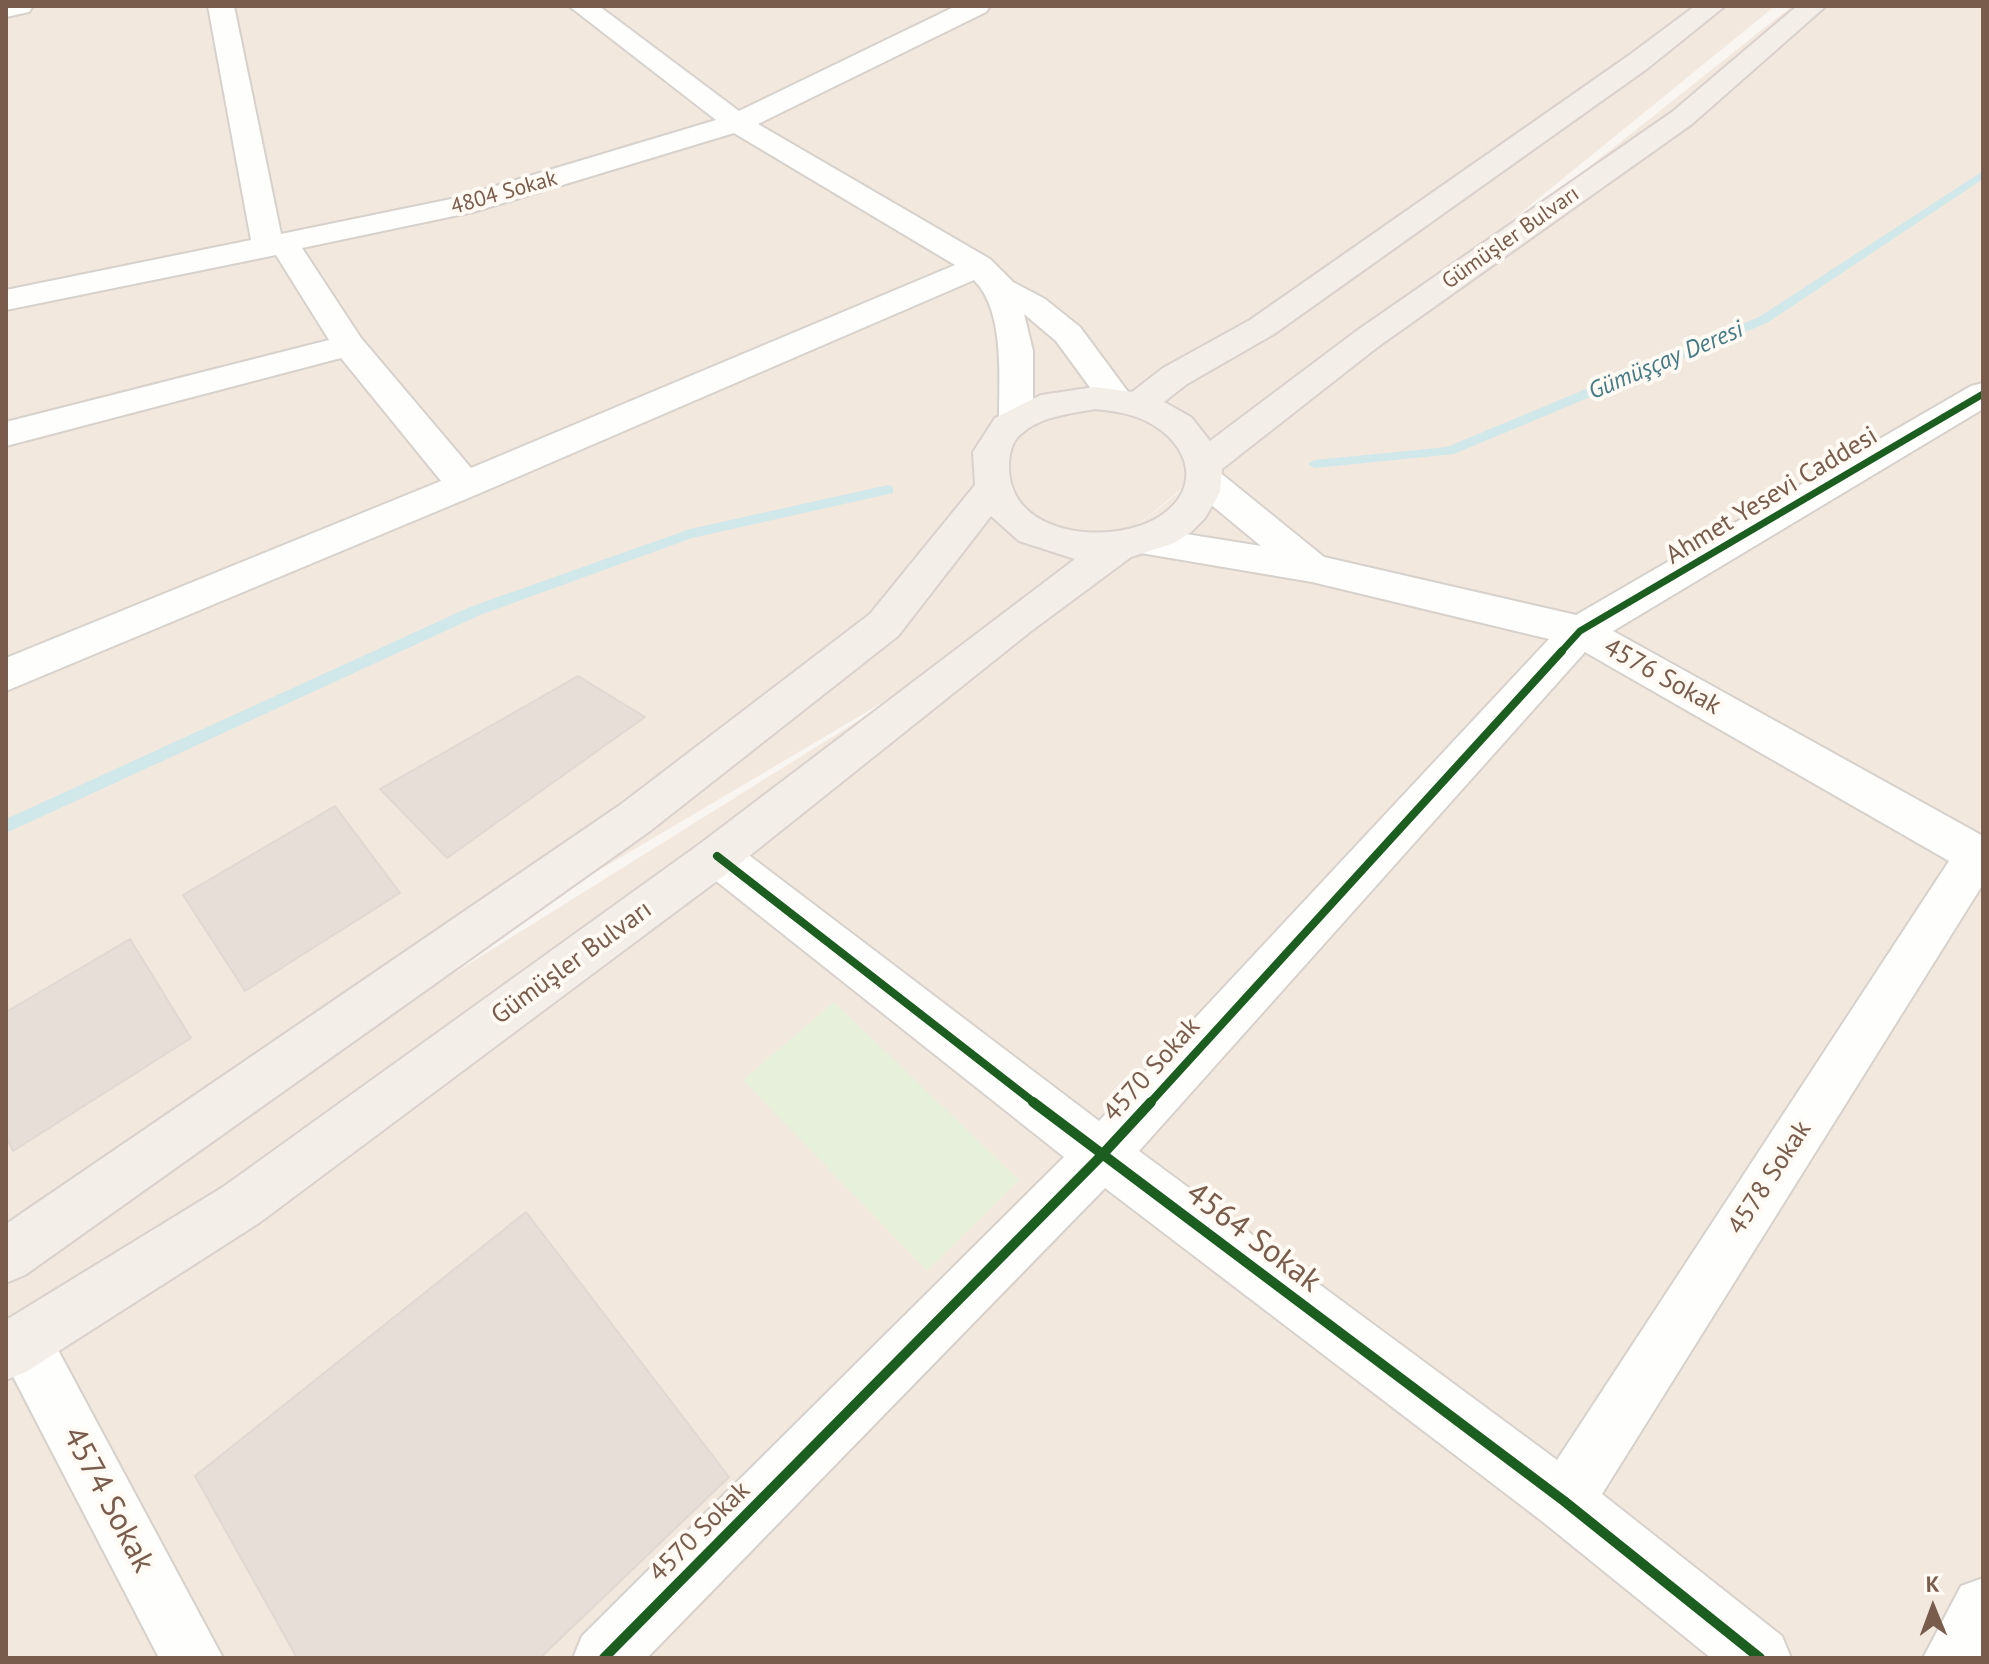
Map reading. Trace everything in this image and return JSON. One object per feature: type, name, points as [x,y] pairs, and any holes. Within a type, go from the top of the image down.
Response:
[{"type":"main road","points":[[1127,402],[1262,327],[1638,62],[1712,6]]},
{"type":"main road","name":"Gümüşler Bulvarı","points":[[1204,472],[1367,339],[1682,118],[1813,6]]},
{"type":"main road","points":[[1073,399],[1127,402],[1157,412],[1188,435],[1204,472],[1201,495],[1180,523],[1131,544],[1072,545],[1040,535],[1012,519],[991,490],[987,474],[988,459],[1002,430],[1033,409],[1073,399]]},
{"type":"main road","points":[[6,1256],[635,818],[872,635],[884,625],[991,490]]},
{"type":"main road","name":"Gümüşler Bulvarı","points":[[15,1347],[241,1205],[717,856],[1016,622],[1131,544]]},
{"type":"street","points":[[6,9],[20,6]]},
{"type":"street","points":[[221,6],[276,246],[349,345],[465,485]]},
{"type":"street","points":[[582,6],[737,123],[1034,306],[1068,334],[1127,402]]},
{"type":"street","name":"4804 Sokak","points":[[6,300],[462,206],[737,123],[977,6]]},
{"type":"street","points":[[990,278],[1016,351],[1016,419]]},
{"type":"street","points":[[6,675],[465,485],[990,278]]},
{"type":"street","points":[[6,434],[349,345]]},
{"type":"street","name":"Ahmet Yesevi Caddesi","points":[[1580,631],[1983,394]]},
{"type":"street","name":"4576 Sokak","points":[[1204,472],[1312,568]]},
{"type":"street","name":"4576 Sokak","points":[[1131,544],[1312,568],[1580,631],[1980,856]]},
{"type":"street","name":"4570 Sokak","points":[[604,1658],[1102,1155],[1580,631]]},
{"type":"street","name":"4564 Sokak","points":[[717,856],[1102,1155],[1564,1501],[1760,1658]]},
{"type":"street","name":"4578 Sokak","points":[[1564,1501],[1980,856]]},
{"type":"street","name":"4574 Sokak","points":[[15,1347],[192,1658]]},
{"type":"street","points":[[1954,1658],[1983,1608]]},
{"type":"shaded area","points":[[6,6],[1775,6],[1104,552],[1792,6],[1983,6],[1983,1658],[6,1658],[6,1253],[973,649],[6,1221]]},
{"type":"green space","points":[[834,1002],[1019,1180],[927,1271],[743,1080]]},
{"type":"building","points":[[578,676],[645,717],[447,858],[380,789]]},
{"type":"building","points":[[335,806],[400,893],[245,991],[183,895]]},
{"type":"building","points":[[130,939],[191,1038],[13,1151],[6,1136],[6,1012]]},
{"type":"building","points":[[526,1212],[729,1477],[540,1658],[297,1658],[195,1476]]},
{"type":"waterway","name":"Gümüşçay Deresi","points":[[1315,464],[1449,451],[1763,320],[1983,174]]},
{"type":"waterway","points":[[6,826],[475,611],[690,534],[888,490]]},
{"type":"cycle path","points":[[604,1658],[1102,1155],[1580,631],[1983,394]]},
{"type":"cycle path","points":[[717,856],[1102,1155],[1564,1501],[1760,1658]]}]
